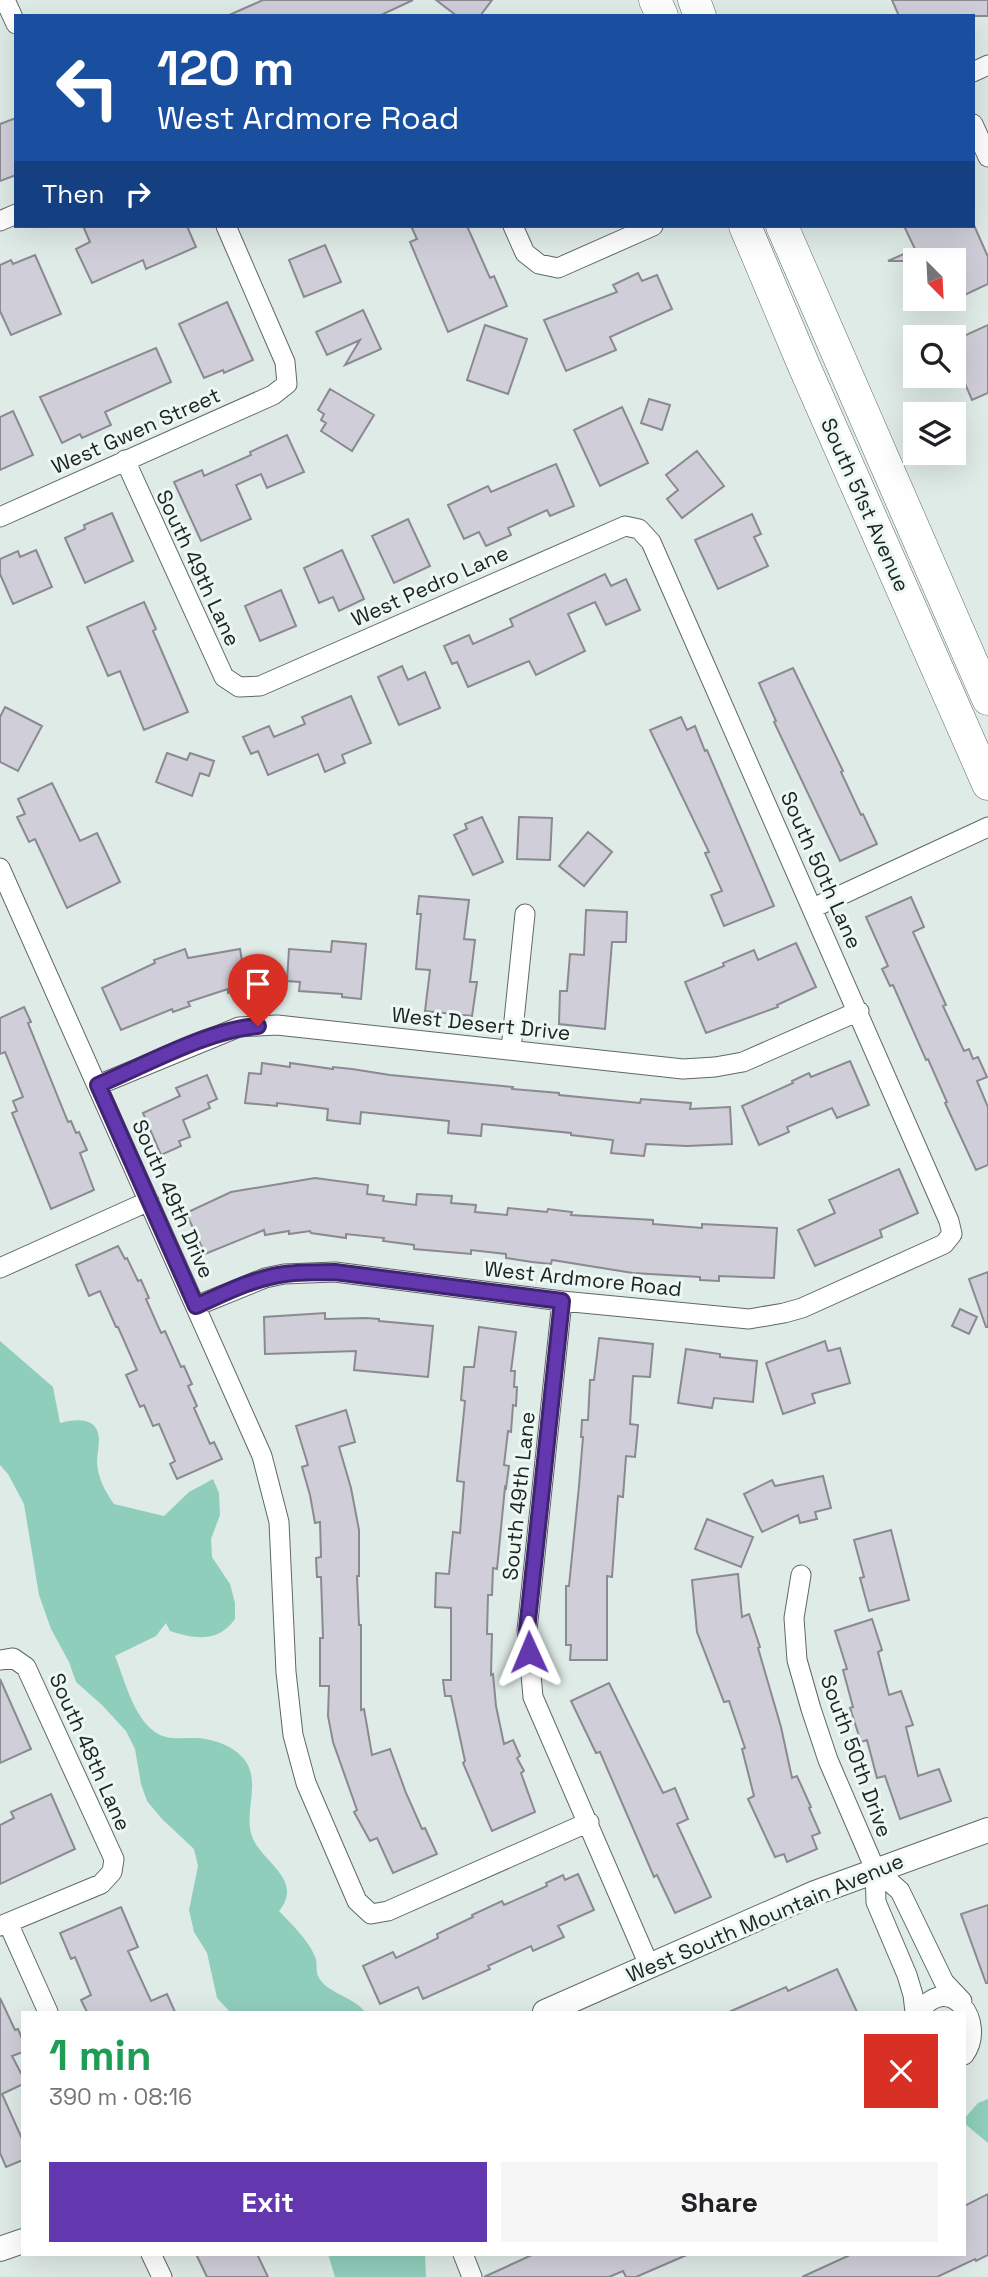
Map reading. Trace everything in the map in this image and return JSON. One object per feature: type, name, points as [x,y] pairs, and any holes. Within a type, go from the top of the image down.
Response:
[{"type":"main road","name":"South 51st Avenue","points":[[746,228],[988,784]]},
{"type":"main road","name":"South 51st Avenue","points":[[783,228],[988,699]]},
{"type":"street","points":[[5,0],[14,20]]},
{"type":"street","points":[[975,128],[988,157]]},
{"type":"street","name":"West Gwen Street","points":[[0,517],[274,395],[287,384],[285,362],[227,228]]},
{"type":"street","points":[[514,228],[525,253],[539,264],[558,268],[648,228]]},
{"type":"street","name":"South 49th Lane","points":[[125,460],[224,677],[239,687]]},
{"type":"street","name":"West Pedro Lane","points":[[239,687],[260,685],[625,526],[639,529]]},
{"type":"street","name":"South 50th Lane","points":[[639,529],[651,542],[859,1012],[949,1221],[952,1234]]},
{"type":"street","points":[[813,908],[988,827]]},
{"type":"street","name":"South 49th Drive","points":[[0,868],[262,1456],[279,1522],[286,1672],[293,1735],[306,1783],[357,1901],[371,1914],[388,1911],[589,1822]]},
{"type":"street","points":[[511,1049],[525,914]]},
{"type":"street","name":"West Desert Drive","points":[[98,1085],[239,1027],[278,1025],[661,1067],[715,1067],[743,1062],[859,1012]]},
{"type":"street","points":[[0,1268],[149,1201]]},
{"type":"street","name":"West Ardmore Road","points":[[196,1306],[265,1278],[284,1274],[335,1272],[562,1301],[749,1319],[802,1308],[944,1244],[952,1234]]},
{"type":"street","name":"South 49th Lane","points":[[562,1301],[527,1630],[533,1697],[649,1965]]},
{"type":"street","name":"South 50th Drive","points":[[802,1575],[794,1618],[797,1660],[828,1760],[875,1869],[876,1902],[906,1975],[917,2011]]},
{"type":"street","name":"South 48th Lane","points":[[4,1925],[101,1884],[112,1872],[114,1859],[26,1667],[6,1659]]},
{"type":"street","name":"West South Mountain Avenue","points":[[547,2011],[815,1893],[988,1830]]},
{"type":"street","name":"South 50th Drive","points":[[875,1869],[900,1891],[944,1982],[962,2001],[982,2014]]},
{"type":"street","points":[[4,1925],[47,2011]]},
{"type":"street","points":[[918,2011],[938,1998],[955,1997],[962,2001]]},
{"type":"street","points":[[966,2053],[979,2034],[982,2014]]},
{"type":"street","points":[[0,2249],[21,2242]]},
{"type":"street","points":[[152,2256],[162,2277]]},
{"type":"street","points":[[464,2256],[472,2277]]},
{"type":"green space","points":[[0,1341],[53,1387],[60,1423],[79,1420],[95,1426],[99,1439],[99,1474],[114,1504],[164,1516],[189,1492],[213,1479],[219,1493],[220,1515],[211,1539],[212,1557],[230,1584],[235,1603],[235,1619],[221,1632],[205,1637],[170,1631],[166,1623],[156,1636],[115,1656],[135,1708],[155,1732],[168,1737],[213,1741],[234,1750],[244,1759],[249,1767],[252,1785],[251,1833],[255,1843],[284,1879],[287,1889],[286,1899],[279,1911],[309,1945],[322,1982],[364,2011],[229,2011],[217,1998],[207,1953],[194,1932],[189,1910],[198,1866],[194,1849],[147,1801],[135,1749],[126,1731],[76,1682],[69,1662],[51,1629],[39,1595],[24,1504],[0,1465]]},
{"type":"green space","points":[[988,2099],[988,2143],[966,2125],[966,2117],[978,2103]]},
{"type":"green space","points":[[329,2256],[425,2256],[426,2277],[335,2277]]},
{"type":"building","points":[[263,0],[413,0],[383,14],[232,14]]},
{"type":"building","points":[[436,0],[492,0],[482,14],[454,14]]},
{"type":"building","points":[[892,0],[988,0],[988,16],[898,14]]},
{"type":"building","points":[[14,119],[14,176],[0,181],[0,124]]},
{"type":"building","points":[[84,228],[188,228],[196,247],[146,269],[143,260],[92,283],[76,249],[90,242]]},
{"type":"building","points":[[412,228],[468,228],[490,278],[494,276],[507,306],[448,332],[410,242],[417,239]]},
{"type":"building","points":[[905,228],[975,228],[988,257],[988,284],[966,294],[966,248],[915,248]]},
{"type":"building","points":[[325,245],[341,282],[304,297],[289,260]]},
{"type":"building","points":[[903,254],[903,261],[888,261]]},
{"type":"building","points":[[35,255],[61,314],[11,335],[0,311],[0,265],[11,260],[13,264]]},
{"type":"building","points":[[638,273],[642,281],[657,275],[672,309],[610,337],[616,350],[566,371],[544,320],[617,292],[613,285]]},
{"type":"building","points":[[227,302],[253,360],[224,373],[223,370],[204,378],[179,324]]},
{"type":"building","points":[[363,310],[381,349],[345,365],[360,340],[327,355],[316,332]]},
{"type":"building","points":[[485,325],[527,339],[508,394],[467,380]]},
{"type":"building","points":[[988,325],[988,393],[972,400],[966,386],[966,335]]},
{"type":"building","points":[[156,348],[171,382],[105,412],[111,425],[82,438],[80,434],[62,443],[40,397]]},
{"type":"building","points":[[330,389],[374,415],[352,451],[321,431],[326,423],[321,420],[324,414],[318,410]]},
{"type":"building","points":[[649,399],[670,405],[662,430],[641,423]]},
{"type":"building","points":[[622,407],[648,463],[600,486],[574,430]]},
{"type":"building","points":[[13,411],[33,455],[0,470],[0,417]]},
{"type":"building","points":[[287,435],[304,472],[267,488],[261,474],[236,485],[251,519],[201,541],[174,482],[202,470],[204,476]]},
{"type":"building","points":[[697,451],[724,486],[682,518],[667,499],[678,490],[666,475]]},
{"type":"building","points":[[556,464],[574,506],[550,516],[547,510],[508,528],[511,535],[486,546],[479,532],[464,539],[448,505],[488,486],[491,492]]},
{"type":"building","points":[[112,513],[133,561],[85,583],[65,538],[85,529],[84,525]]},
{"type":"building","points":[[752,514],[761,534],[754,537],[768,566],[718,589],[695,540]]},
{"type":"building","points":[[408,519],[430,566],[394,583],[372,536]]},
{"type":"building","points":[[36,550],[52,587],[13,604],[0,574],[0,559],[18,551],[20,557]]},
{"type":"building","points":[[342,550],[364,599],[339,611],[333,597],[319,603],[304,568]]},
{"type":"building","points":[[605,574],[611,586],[626,579],[640,610],[606,625],[595,602],[568,614],[585,651],[536,675],[529,661],[468,687],[457,662],[452,664],[444,646],[469,635],[473,644],[513,626],[510,619]]},
{"type":"building","points":[[281,590],[296,626],[260,641],[245,606]]},
{"type":"building","points":[[144,602],[156,629],[153,631],[188,712],[144,730],[120,671],[108,676],[87,627]]},
{"type":"building","points":[[402,666],[408,680],[425,672],[440,708],[399,725],[378,677]]},
{"type":"building","points":[[793,668],[877,844],[840,861],[774,722],[776,721],[759,683]]},
{"type":"building","points":[[351,696],[371,743],[342,755],[345,763],[325,772],[318,754],[268,775],[258,751],[251,754],[243,737],[269,726],[274,737],[305,724],[302,717]]},
{"type":"building","points":[[5,707],[42,726],[18,771],[0,762],[0,717]]},
{"type":"building","points":[[681,717],[687,730],[695,726],[705,751],[707,750],[774,906],[724,926],[711,895],[722,891],[705,853],[709,852],[650,730]]},
{"type":"building","points":[[167,753],[187,760],[190,753],[214,761],[209,776],[200,773],[192,796],[156,782]]},
{"type":"building","points":[[52,783],[80,841],[97,833],[120,882],[67,908],[35,839],[29,842],[17,817],[25,814],[18,799]]},
{"type":"building","points":[[482,817],[503,862],[473,875],[454,835],[467,829],[465,824]]},
{"type":"building","points":[[519,817],[552,818],[550,860],[517,859]]},
{"type":"building","points":[[588,832],[612,852],[584,886],[559,866]]},
{"type":"building","points":[[419,896],[469,900],[464,939],[475,940],[470,982],[477,982],[472,1016],[425,1011],[430,970],[416,969],[421,914],[417,914]]},
{"type":"building","points":[[911,897],[924,927],[913,932],[946,1005],[943,1006],[964,1051],[969,1049],[973,1059],[978,1057],[987,1077],[977,1081],[988,1107],[988,1165],[976,1170],[928,1059],[926,1060],[893,985],[890,986],[882,969],[888,966],[866,917]]},
{"type":"building","points":[[586,910],[627,912],[626,942],[612,942],[605,1029],[559,1024],[560,991],[567,991],[570,954],[584,955]]},
{"type":"building","points":[[332,941],[366,944],[361,999],[342,997],[342,994],[299,991],[300,982],[287,981],[289,949],[331,952]]},
{"type":"building","points":[[796,943],[816,987],[777,1005],[778,1007],[706,1033],[685,982],[754,950],[758,960]]},
{"type":"building","points":[[185,949],[188,958],[240,949],[247,990],[228,993],[228,989],[188,1002],[190,1006],[173,1012],[172,1009],[121,1030],[102,988],[155,963],[154,960]]},
{"type":"building","points":[[24,1007],[68,1122],[71,1121],[76,1133],[79,1132],[87,1150],[80,1153],[94,1190],[51,1209],[12,1113],[17,1111],[13,1101],[23,1097],[5,1052],[0,1054],[0,1018]]},
{"type":"building","points":[[850,1061],[869,1105],[837,1118],[832,1108],[787,1127],[789,1132],[759,1145],[742,1106],[809,1073],[811,1077]]},
{"type":"building","points":[[262,1063],[290,1067],[290,1063],[352,1069],[640,1103],[641,1099],[691,1103],[690,1109],[730,1107],[732,1144],[646,1144],[644,1156],[611,1153],[613,1140],[571,1133],[482,1124],[481,1136],[448,1133],[449,1121],[361,1112],[360,1124],[327,1120],[328,1109],[277,1103],[277,1106],[245,1103],[249,1073],[261,1074]]},
{"type":"building","points":[[207,1075],[217,1099],[208,1103],[210,1108],[183,1120],[190,1137],[179,1141],[181,1146],[161,1155],[143,1113],[180,1096],[176,1088]]},
{"type":"building","points":[[899,1169],[918,1213],[880,1230],[882,1237],[815,1266],[798,1230],[835,1213],[829,1200]]},
{"type":"building","points":[[315,1178],[368,1185],[367,1194],[384,1196],[383,1201],[416,1205],[417,1194],[452,1196],[451,1203],[476,1205],[475,1212],[507,1215],[508,1208],[547,1212],[548,1209],[572,1212],[571,1215],[653,1220],[653,1224],[702,1228],[702,1224],[777,1228],[774,1278],[719,1276],[719,1281],[700,1280],[700,1277],[633,1273],[552,1260],[551,1264],[532,1262],[506,1258],[506,1254],[471,1250],[471,1254],[414,1249],[414,1245],[383,1241],[384,1238],[346,1234],[346,1238],[310,1231],[265,1235],[264,1230],[205,1254],[186,1213],[231,1192]]},
{"type":"building","points":[[118,1246],[138,1281],[141,1280],[161,1333],[165,1331],[181,1367],[184,1366],[192,1384],[188,1386],[197,1406],[194,1408],[210,1444],[214,1442],[222,1459],[177,1479],[170,1464],[175,1461],[159,1424],[153,1426],[144,1405],[140,1407],[126,1375],[137,1370],[118,1327],[100,1291],[89,1296],[76,1265]]},
{"type":"building","points":[[988,1272],[988,1327],[986,1327],[969,1279]]},
{"type":"building","points":[[960,1309],[977,1317],[969,1334],[952,1326]]},
{"type":"building","points":[[325,1313],[325,1319],[366,1318],[433,1326],[428,1377],[354,1370],[356,1351],[265,1354],[264,1317]]},
{"type":"building","points":[[479,1327],[516,1332],[511,1371],[515,1371],[516,1406],[513,1405],[511,1432],[508,1431],[504,1465],[509,1466],[497,1569],[493,1568],[492,1595],[488,1595],[487,1634],[492,1634],[491,1675],[493,1674],[504,1744],[513,1740],[535,1812],[492,1831],[463,1763],[465,1761],[451,1696],[445,1696],[443,1680],[451,1680],[451,1608],[435,1607],[436,1573],[449,1574],[453,1532],[460,1533],[464,1482],[457,1481],[465,1401],[461,1400],[464,1367],[474,1367]]},
{"type":"building","points":[[599,1338],[653,1344],[650,1377],[633,1376],[630,1424],[638,1425],[635,1457],[626,1456],[623,1497],[618,1496],[612,1577],[607,1576],[607,1660],[570,1660],[571,1645],[566,1645],[566,1586],[569,1586],[579,1486],[582,1420],[588,1420],[590,1380],[594,1380]]},
{"type":"building","points":[[825,1341],[828,1351],[840,1348],[850,1383],[812,1394],[815,1403],[783,1414],[766,1363]]},
{"type":"building","points":[[686,1349],[720,1354],[720,1357],[757,1361],[753,1402],[714,1398],[712,1408],[678,1403]]},
{"type":"building","points":[[346,1410],[355,1442],[339,1447],[359,1530],[357,1576],[361,1625],[361,1710],[364,1709],[372,1755],[390,1749],[422,1829],[425,1828],[437,1854],[393,1873],[377,1838],[370,1841],[354,1812],[357,1810],[333,1742],[328,1716],[329,1686],[320,1686],[320,1638],[323,1638],[321,1577],[317,1577],[316,1558],[321,1557],[320,1522],[315,1523],[302,1467],[308,1465],[296,1426]]},
{"type":"building","points":[[823,1476],[831,1508],[815,1512],[817,1519],[800,1523],[798,1515],[762,1532],[744,1494],[772,1480],[775,1486]]},
{"type":"building","points":[[707,1519],[753,1537],[741,1567],[695,1549]]},
{"type":"building","points":[[891,1530],[909,1600],[869,1611],[860,1578],[864,1577],[854,1540]]},
{"type":"building","points":[[738,1574],[742,1617],[749,1614],[760,1647],[758,1648],[781,1727],[792,1778],[797,1776],[820,1833],[812,1836],[817,1849],[787,1862],[784,1854],[775,1857],[748,1799],[754,1796],[742,1749],[745,1748],[729,1701],[724,1702],[697,1632],[692,1580]]},
{"type":"building","points":[[872,1619],[882,1650],[878,1652],[889,1695],[901,1691],[913,1725],[906,1727],[918,1776],[939,1769],[951,1801],[900,1819],[885,1776],[877,1778],[867,1740],[861,1742],[850,1708],[853,1707],[843,1670],[847,1669],[835,1631]]},
{"type":"building","points":[[0,1679],[31,1749],[0,1763]]},
{"type":"building","points":[[609,1683],[663,1793],[675,1788],[688,1819],[677,1824],[711,1897],[675,1913],[657,1875],[654,1877],[600,1752],[596,1753],[571,1701]]},
{"type":"building","points":[[51,1794],[75,1849],[0,1884],[0,1825],[14,1818],[11,1812]]},
{"type":"building","points":[[578,1874],[594,1910],[558,1926],[564,1937],[533,1951],[531,1946],[488,1966],[490,1969],[423,1999],[418,1987],[380,2004],[363,1966],[393,1952],[396,1958],[438,1938],[437,1934],[502,1901],[504,1905],[547,1886],[546,1883],[563,1875],[565,1880]]},
{"type":"building","points":[[988,1905],[988,1983],[986,1983],[961,1914]]},
{"type":"building","points":[[121,1907],[138,1947],[128,1951],[151,2001],[167,1994],[175,2011],[86,2011],[81,2000],[91,1995],[75,1957],[71,1959],[60,1933]]},
{"type":"building","points":[[837,1969],[857,2011],[731,2011],[786,1987],[788,1991]]},
{"type":"building","points":[[0,1998],[15,2030],[18,2029],[21,2036],[21,2053],[12,2056],[21,2073],[21,2085],[2,2094],[21,2137],[21,2161],[6,2167],[0,2153]]},
{"type":"building","points":[[988,2194],[988,2255],[976,2261],[975,2259],[937,2277],[802,2277],[848,2256],[966,2256],[966,2205]]},
{"type":"building","points":[[197,2256],[258,2256],[268,2277],[207,2277]]},
{"type":"building","points":[[530,2256],[684,2256],[636,2277],[626,2277],[623,2271],[609,2277],[484,2277]]},
{"type":"route","points":[[258,1026],[239,1027],[98,1085],[196,1306],[265,1278],[311,1272],[335,1272],[562,1301],[527,1630],[529,1652]]}]
